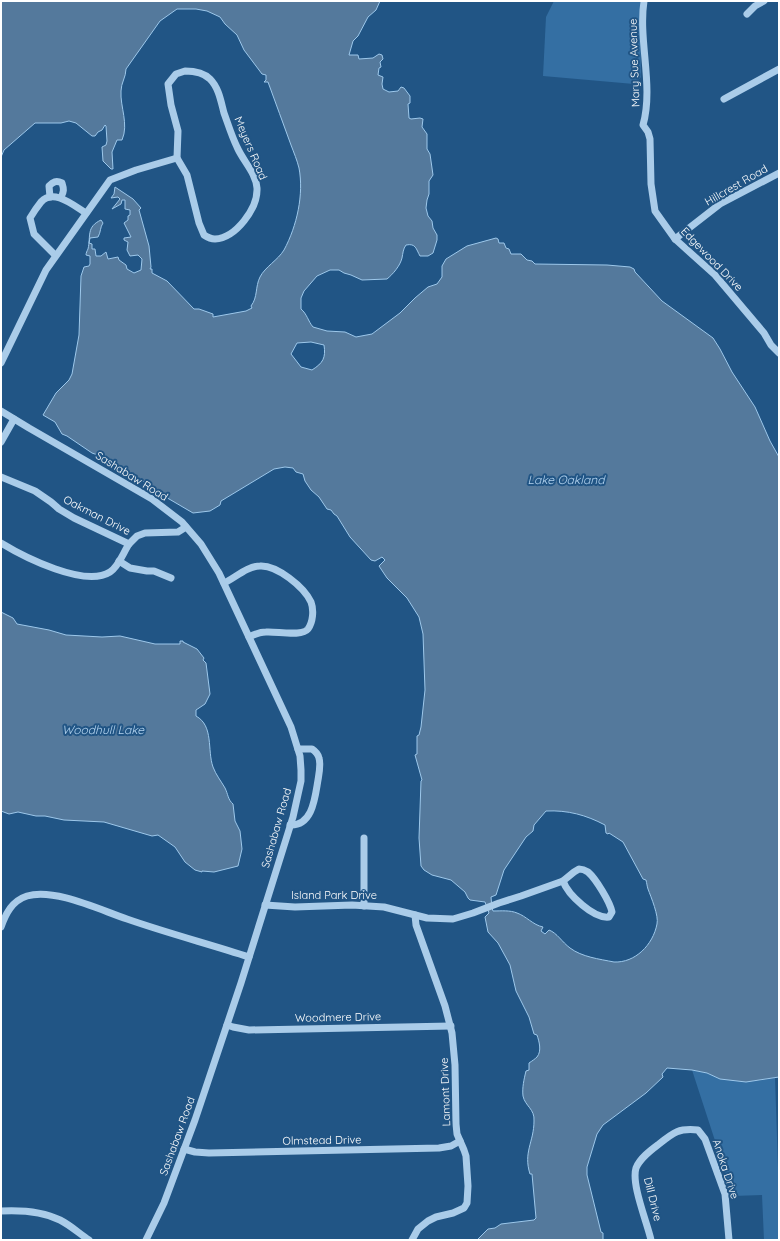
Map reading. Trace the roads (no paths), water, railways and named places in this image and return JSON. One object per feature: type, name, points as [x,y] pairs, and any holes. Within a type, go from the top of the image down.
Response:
[{"type":"street","name":"Mary Sue Avenue","points":[[643,125],[647,105],[643,19],[644,1]]},
{"type":"street","points":[[747,14],[755,6],[764,1]]},
{"type":"street","points":[[724,99],[779,69]]},
{"type":"street","name":"Meyers Road","points":[[185,71],[193,71],[210,78],[214,84],[220,96],[237,148],[255,179],[256,196],[252,210],[236,229],[226,236],[216,239],[204,235],[199,223],[187,175],[177,158],[178,131],[171,105],[168,84],[176,74],[185,71]]},
{"type":"street","name":"Edgewood Drive","points":[[643,125],[648,132],[650,139],[651,184],[656,211],[676,239],[715,275],[779,353]]},
{"type":"street","points":[[1,363],[39,282],[56,255],[110,180],[136,170],[177,158]]},
{"type":"street","name":"Hillcrest Road","points":[[676,239],[720,204],[779,173]]},
{"type":"street","points":[[50,197],[49,186],[51,183],[59,181],[64,187],[64,192],[61,197]]},
{"type":"street","points":[[56,255],[34,234],[30,218],[42,201],[50,197],[61,197],[86,213]]},
{"type":"street","name":"Sashabaw Road","points":[[1,411],[152,499],[186,527],[201,544],[224,583],[291,727],[298,749],[301,770],[300,781],[290,825],[227,1025],[184,1149],[164,1203],[146,1240]]},
{"type":"street","points":[[1,442],[14,419]]},
{"type":"street","name":"Oakman Drive","points":[[1,477],[35,491],[74,518],[129,544],[136,536],[145,533],[178,532],[186,527]]},
{"type":"street","points":[[1,543],[37,562],[73,575],[95,577],[109,572],[115,567],[129,544]]},
{"type":"street","points":[[119,561],[130,568],[147,572],[154,571],[171,578]]},
{"type":"street","points":[[224,583],[253,567],[260,566],[270,568],[281,572],[293,581],[310,602],[313,614],[308,629],[304,632],[259,632],[249,637]]},
{"type":"street","points":[[290,825],[296,826],[302,823],[312,809],[316,796],[320,766],[319,758],[312,749],[298,749]]},
{"type":"street","points":[[364,838],[364,906]]},
{"type":"street","name":"Island Park Drive","points":[[265,905],[295,907],[384,906],[415,916],[453,919],[564,881],[574,872],[579,869],[584,869],[589,873],[611,906],[612,912],[609,917],[602,918],[590,911],[568,890],[564,881]]},
{"type":"street","points":[[1,927],[5,915],[11,905],[26,896],[46,895],[87,905],[249,957]]},
{"type":"street","name":"Lamont Drive","points":[[412,1240],[418,1229],[428,1221],[443,1214],[464,1208],[467,1203],[468,1173],[466,1156],[457,1134],[454,1045],[451,1026],[439,986],[416,924],[415,916]]},
{"type":"street","name":"Woodmere Drive","points":[[227,1025],[249,1030],[451,1026]]},
{"type":"street","name":"Dill Drive","points":[[651,1240],[636,1187],[635,1176],[637,1167],[649,1151],[674,1133],[684,1129],[698,1130]]},
{"type":"street","name":"Anoka Drive","points":[[698,1130],[705,1139],[724,1194],[729,1240]]},
{"type":"street","name":"Olmstead Drive","points":[[184,1149],[195,1152],[209,1152],[439,1148],[451,1146],[460,1141]]},
{"type":"street","points":[[1,1210],[32,1212],[48,1215],[62,1221],[89,1240]]},
{"type":"water","name":"Lake Oakland","points":[[1,1],[380,1],[376,10],[368,17],[358,36],[353,41],[349,55],[358,55],[359,59],[373,58],[379,54],[382,55],[383,59],[380,62],[381,67],[379,68],[378,75],[383,77],[383,89],[389,92],[398,91],[401,87],[404,88],[410,96],[410,103],[408,104],[409,118],[423,119],[422,127],[427,134],[427,149],[430,154],[433,175],[429,181],[429,194],[426,208],[437,235],[437,240],[433,253],[428,256],[420,256],[414,246],[406,245],[400,264],[387,279],[362,280],[339,270],[330,270],[317,276],[304,291],[301,298],[301,309],[313,327],[327,331],[345,332],[356,337],[372,334],[400,313],[428,287],[437,284],[442,277],[442,266],[446,259],[467,246],[496,238],[498,239],[499,243],[504,243],[511,254],[521,254],[527,260],[532,261],[535,264],[607,265],[630,267],[634,269],[635,272],[662,301],[713,338],[732,372],[755,407],[779,457],[779,1077],[746,1082],[720,1079],[707,1073],[692,1070],[667,1068],[662,1074],[663,1077],[646,1093],[603,1125],[597,1134],[587,1167],[587,1175],[601,1232],[603,1233],[603,1240],[477,1240],[488,1229],[495,1228],[501,1224],[534,1220],[536,1218],[532,1174],[530,1174],[528,1166],[528,1153],[534,1128],[534,1117],[524,1099],[523,1090],[526,1071],[529,1070],[529,1063],[539,1055],[540,1046],[537,1035],[534,1034],[529,1017],[516,991],[510,965],[498,943],[488,932],[485,917],[489,913],[485,902],[470,900],[465,892],[451,880],[432,875],[421,866],[419,838],[422,780],[415,755],[417,754],[417,736],[419,735],[421,727],[425,690],[423,634],[419,617],[407,598],[387,578],[379,566],[385,560],[382,557],[375,561],[371,560],[350,537],[337,516],[331,510],[327,509],[319,497],[311,490],[305,481],[303,474],[296,472],[293,468],[285,467],[274,469],[221,501],[220,505],[210,511],[193,513],[164,496],[126,469],[119,467],[111,460],[92,453],[62,434],[55,422],[43,415],[56,393],[69,380],[72,374],[79,335],[81,276],[84,267],[89,266],[90,264],[90,256],[86,254],[90,232],[93,226],[101,220],[103,223],[98,237],[90,238],[89,243],[92,244],[92,249],[95,249],[96,256],[101,256],[106,252],[108,259],[118,257],[119,260],[126,265],[127,269],[134,273],[141,270],[142,259],[138,255],[130,256],[127,250],[128,242],[124,240],[124,238],[131,237],[124,223],[128,220],[130,210],[125,209],[125,200],[122,200],[121,204],[112,209],[120,199],[118,197],[111,198],[114,194],[115,187],[133,199],[141,208],[139,210],[149,246],[150,269],[152,269],[152,273],[167,281],[194,309],[199,309],[213,314],[213,317],[246,311],[252,308],[251,306],[255,299],[257,284],[260,277],[281,254],[289,241],[296,220],[301,188],[299,168],[268,82],[264,82],[266,80],[266,75],[262,74],[244,50],[237,35],[220,17],[207,11],[196,9],[177,9],[160,21],[126,69],[121,91],[125,128],[122,140],[117,140],[112,152],[113,169],[111,169],[103,161],[102,147],[106,145],[107,141],[106,126],[105,125],[95,136],[92,136],[76,123],[69,121],[61,123],[35,123],[4,150],[1,157]],"holes":[[[311,342],[324,345],[325,350],[323,360],[312,370],[301,367],[291,354],[297,343]],[[546,811],[569,812],[591,818],[605,825],[606,833],[609,833],[623,842],[643,879],[646,880],[657,916],[657,924],[652,939],[636,956],[622,962],[614,962],[585,956],[570,948],[552,931],[549,930],[545,934],[541,931],[543,927],[520,914],[508,911],[493,911],[491,897],[496,895],[504,870],[526,837],[533,831],[534,825]]]},
{"type":"water","name":"Woodhull Lake","points":[[1,612],[13,618],[17,624],[66,635],[102,637],[120,636],[155,644],[180,644],[180,641],[183,641],[197,649],[206,663],[210,694],[205,704],[196,710],[196,716],[202,720],[208,732],[213,767],[225,788],[230,801],[233,804],[235,821],[240,831],[242,849],[238,866],[214,872],[202,872],[195,870],[185,862],[175,847],[158,835],[152,836],[104,822],[64,820],[18,812],[9,814],[1,811]]}]
